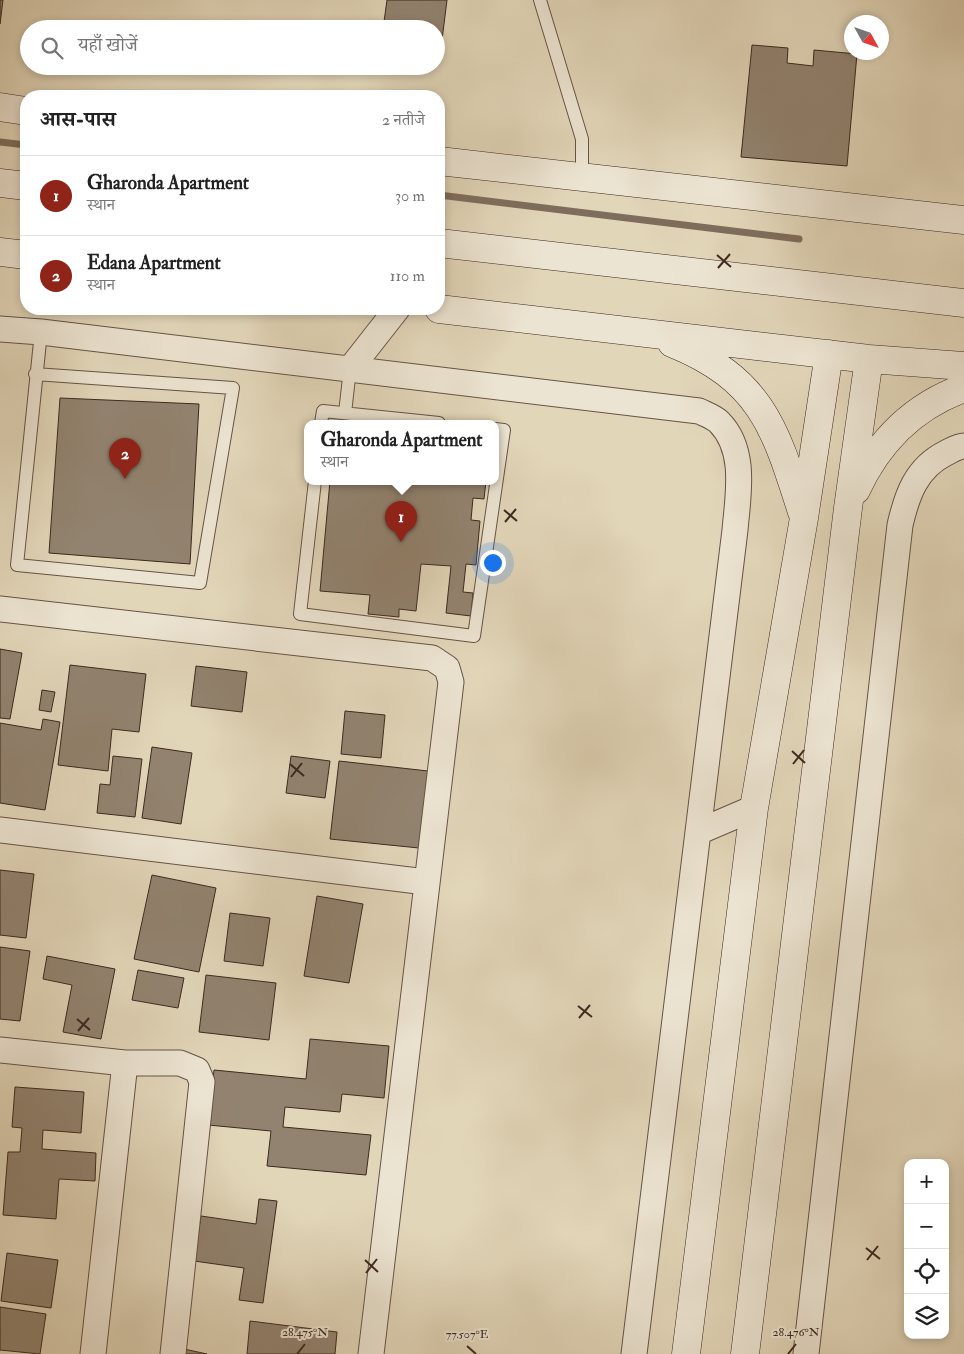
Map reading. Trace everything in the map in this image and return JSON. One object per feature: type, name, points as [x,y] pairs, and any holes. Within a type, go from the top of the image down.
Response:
[{"type":"street","points":[[0,107],[20,109]]},
{"type":"street","points":[[445,162],[964,220]]},
{"type":"street","points":[[0,183],[20,185]]},
{"type":"street","points":[[445,244],[964,303]]},
{"type":"street","points":[[0,252],[20,254]]},
{"type":"street","points":[[445,310],[870,359],[964,366]]},
{"type":"street","points":[[350,369],[392,315]]},
{"type":"street","points":[[0,330],[41,332],[699,411],[719,422],[734,446],[740,472],[735,530],[634,1354]]},
{"type":"street","points":[[647,333],[698,354],[735,380],[762,409],[780,443],[804,518]]},
{"type":"street","points":[[686,1354],[754,808],[804,518],[829,354]]},
{"type":"street","points":[[745,1354],[848,508],[870,359]]},
{"type":"street","points":[[848,508],[865,471],[895,431],[919,410],[942,396],[964,388]]},
{"type":"street","points":[[806,1354],[900,525],[906,496],[919,474],[938,457],[964,446]]},
{"type":"street","points":[[0,609],[432,658],[447,668],[451,682],[371,1354]]},
{"type":"street","points":[[698,832],[754,808]]},
{"type":"street","points":[[0,830],[426,882]]},
{"type":"street","points":[[0,1050],[125,1063],[180,1063],[197,1070],[202,1082],[173,1354]]},
{"type":"street","points":[[93,1354],[125,1063]]},
{"type":"lane","points":[[540,0],[582,139],[582,177]]},
{"type":"lane","points":[[35,374],[233,388],[200,583],[17,565],[35,374],[41,332]]},
{"type":"lane","points":[[345,413],[350,369]]},
{"type":"lane","points":[[321,420],[322,411],[411,420]]},
{"type":"lane","points":[[499,430],[504,430],[499,464]]},
{"type":"lane","points":[[315,485],[300,614],[474,636],[496,485]]},
{"type":"building","points":[[0,0],[3,0],[0,24]]},
{"type":"building","points":[[387,0],[447,0],[444,20],[384,20]]},
{"type":"building","points":[[752,45],[788,48],[787,63],[813,66],[814,50],[844,53],[844,60],[856,60],[847,166],[741,157]]},
{"type":"building","points":[[60,398],[199,404],[190,564],[49,553]]},
{"type":"building","points":[[330,485],[486,485],[484,499],[473,498],[471,520],[480,521],[476,565],[466,564],[463,592],[473,593],[471,616],[446,613],[451,566],[421,564],[416,611],[399,609],[399,617],[368,614],[370,595],[320,591]]},
{"type":"building","points":[[0,649],[22,653],[10,719],[0,718]]},
{"type":"building","points":[[70,665],[146,674],[139,732],[112,729],[108,771],[58,765]]},
{"type":"building","points":[[196,666],[247,672],[242,712],[191,706]]},
{"type":"building","points":[[42,690],[55,692],[51,712],[39,710]]},
{"type":"building","points":[[345,711],[385,715],[381,758],[341,754]]},
{"type":"building","points":[[43,719],[60,722],[45,810],[0,803],[0,723],[41,730]]},
{"type":"building","points":[[152,747],[192,753],[181,824],[142,818]]},
{"type":"building","points":[[113,756],[142,759],[135,817],[97,813],[100,784],[110,785]]},
{"type":"building","points":[[291,756],[330,761],[325,798],[286,793]]},
{"type":"building","points":[[339,761],[428,771],[419,848],[330,839]]},
{"type":"building","points":[[0,870],[34,874],[26,938],[0,935]]},
{"type":"building","points":[[152,875],[216,888],[199,972],[134,959]]},
{"type":"building","points":[[317,896],[363,904],[349,983],[304,976]]},
{"type":"building","points":[[230,913],[270,918],[263,966],[224,961]]},
{"type":"building","points":[[0,947],[30,951],[20,1021],[0,1019]]},
{"type":"building","points":[[47,956],[115,969],[101,1039],[63,1032],[72,985],[43,979]]},
{"type":"building","points":[[138,970],[184,978],[178,1008],[132,1000]]},
{"type":"building","points":[[206,975],[276,983],[269,1040],[199,1032]]},
{"type":"building","points":[[310,1039],[389,1046],[384,1098],[342,1094],[340,1112],[285,1107],[283,1127],[371,1135],[366,1175],[267,1166],[271,1131],[208,1125],[214,1070],[306,1079]]},
{"type":"building","points":[[15,1087],[84,1092],[81,1133],[43,1130],[42,1149],[96,1153],[95,1181],[59,1179],[56,1219],[3,1215],[8,1152],[20,1152],[22,1128],[12,1127]]},
{"type":"building","points":[[259,1199],[277,1201],[263,1303],[239,1300],[244,1268],[194,1261],[201,1216],[256,1224]]},
{"type":"building","points":[[7,1253],[58,1260],[51,1308],[1,1301]]},
{"type":"building","points":[[0,1307],[46,1314],[40,1354],[0,1350]]},
{"type":"building","points":[[250,1321],[337,1332],[335,1354],[247,1354]]},
{"type":"building","points":[[184,1349],[207,1354],[183,1354]]},
{"type":"waterway","points":[[0,142],[20,144]]},
{"type":"waterway","points":[[445,196],[799,239]]},
{"type":"place","name":"Edana Apartment","points":[[125,479]]},
{"type":"place","name":"Gharonda Apartment","points":[[401,542]]}]
